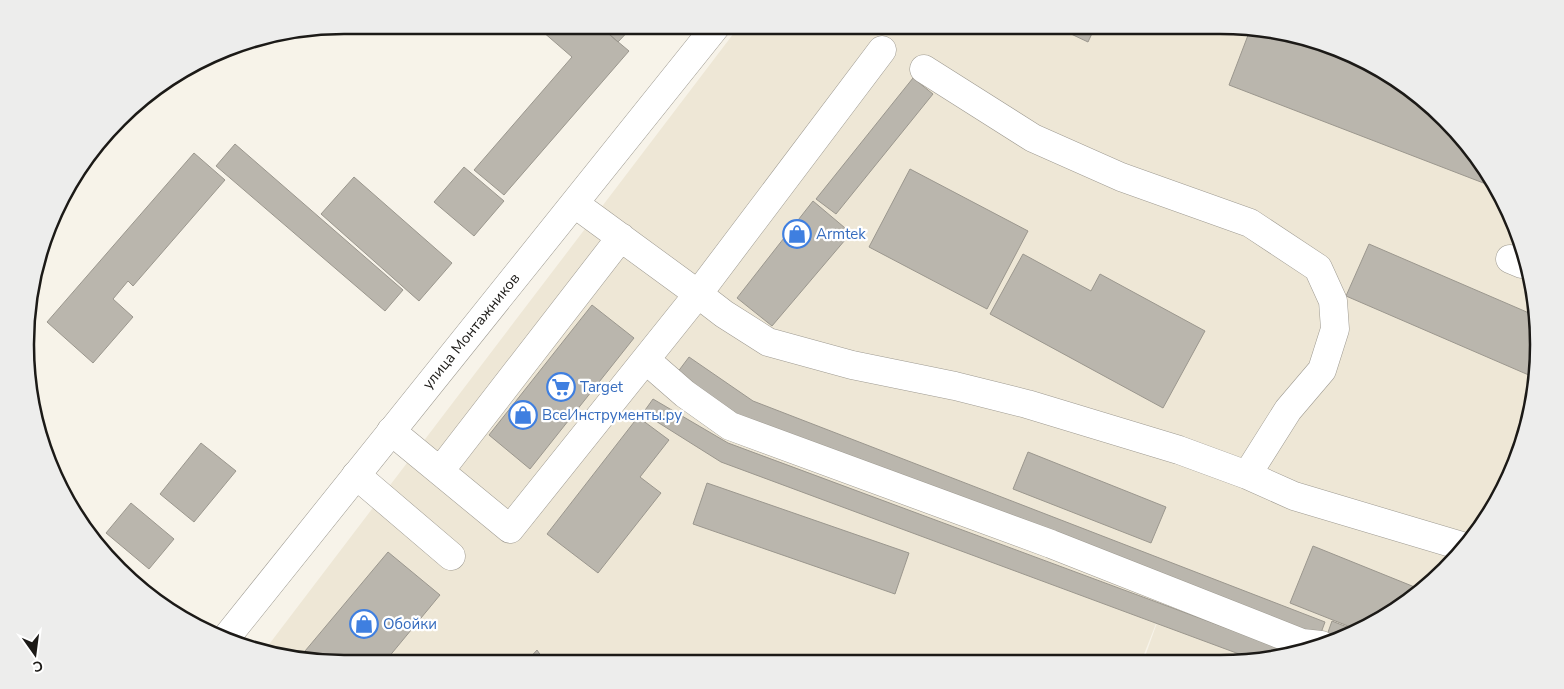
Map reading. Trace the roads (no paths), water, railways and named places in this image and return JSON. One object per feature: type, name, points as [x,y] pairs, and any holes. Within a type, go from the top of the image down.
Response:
[{"type":"main road","name":"улица Монтажников","points":[[230,633],[710,34]]},
{"type":"main road","points":[[391,431],[510,529],[698,294],[882,50]]},
{"type":"main road","points":[[924,69],[1033,138],[1121,177],[1250,223],[1318,268],[1333,301],[1335,329],[1322,370],[1288,410],[1247,475]]},
{"type":"main road","points":[[575,204],[724,314],[768,342],[852,365],[955,386],[1027,404],[1180,450],[1247,475],[1294,496],[1457,545]]},
{"type":"main road","points":[[440,471],[621,237]]},
{"type":"main road","points":[[646,360],[685,394],[730,426],[1051,544],[1305,643]]},
{"type":"main road","points":[[356,475],[451,556]]},
{"type":"place","name":"Armtek","points":[[797,234]]},
{"type":"place","name":"Target","points":[[561,387]]},
{"type":"place","name":"ВсеИнструменты.ру","points":[[523,415]]},
{"type":"place","name":"Обойки","points":[[364,624]]}]
